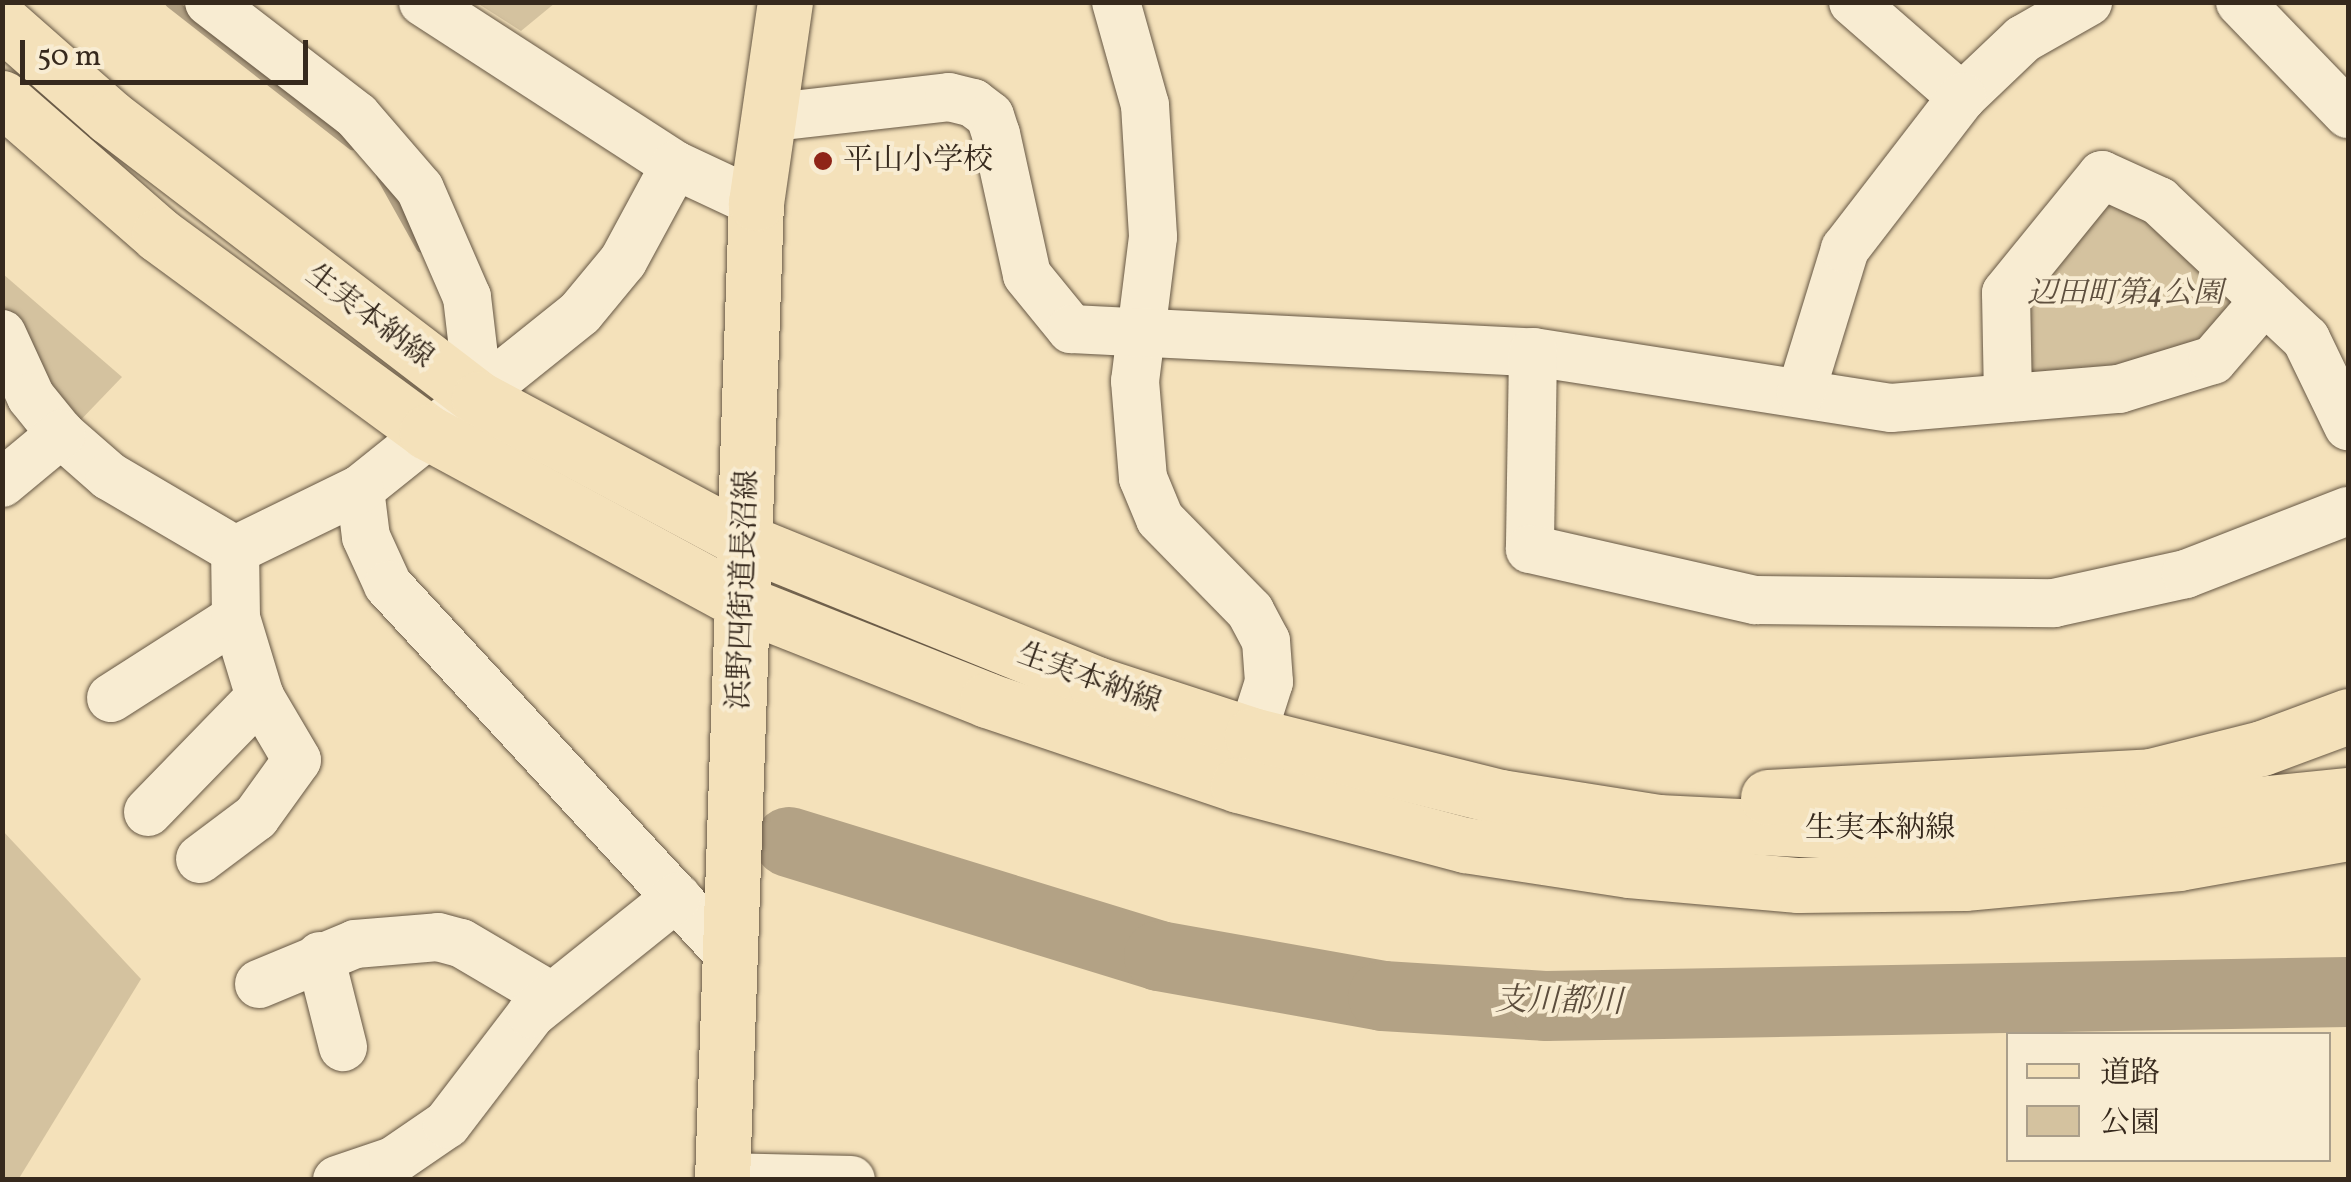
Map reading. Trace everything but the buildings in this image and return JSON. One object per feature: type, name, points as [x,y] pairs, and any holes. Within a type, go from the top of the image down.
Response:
[{"type":"main road","name":"浜野四街道長沼線","points":[[722,1178],[726,951],[745,604],[756,203],[785,2]]},
{"type":"main road","name":"生実本納線","points":[[2,22],[110,117],[480,399],[747,542],[1096,684],[1252,735],[1500,797],[1658,822],[1866,832],[2021,828],[2348,795]]},
{"type":"main road","name":"生実本納線","points":[[2,98],[160,235],[427,432],[745,604],[987,700],[1220,779],[1466,845],[1629,870],[1798,885],[1964,884],[2179,863],[2348,833]]},
{"type":"main road","points":[[1658,822],[1738,800],[1798,794],[2078,785],[2150,776],[2262,748],[2348,716]]},
{"type":"main road","points":[[1964,884],[2082,890],[2348,869]]},
{"type":"street","points":[[209,2],[357,116],[420,190],[467,297],[480,399]]},
{"type":"street","points":[[423,2],[675,164],[756,203]]},
{"type":"street","points":[[1116,2],[1145,105],[1154,238],[1135,381],[1143,478],[1160,519],[1250,611],[1266,641],[1269,682],[1252,735]]},
{"type":"street","points":[[1853,2],[1962,98]]},
{"type":"street","points":[[1802,392],[1845,249],[1962,98],[2024,39],[2088,2]]},
{"type":"street","points":[[2240,2],[2348,114]]},
{"type":"street","points":[[766,118],[949,97],[973,103],[990,116],[1026,275],[1052,312],[1071,330],[1143,329],[1533,352],[1891,408],[2119,389],[2213,360],[2265,300]]},
{"type":"street","points":[[236,550],[360,490],[427,432],[480,399],[580,314],[623,261],[675,164]]},
{"type":"street","points":[[2008,398],[2006,293],[2102,175],[2159,201],[2306,339],[2348,426]]},
{"type":"street","points":[[2,334],[31,397],[61,434],[109,476],[236,550]]},
{"type":"street","points":[[1533,352],[1530,548],[1755,600],[2054,603],[2186,574],[2348,512]]},
{"type":"street","points":[[2,483],[61,434]]},
{"type":"street","points":[[360,490],[366,537],[388,585],[726,951]]},
{"type":"street","points":[[200,858],[256,817],[296,760],[260,697],[236,618],[236,550]]},
{"type":"street","points":[[112,698],[236,618]]},
{"type":"street","points":[[148,812],[260,697]]},
{"type":"street","points":[[337,1180],[393,1161],[446,1124],[551,996],[676,897]]},
{"type":"street","points":[[259,984],[354,944],[438,937],[460,942],[551,996]]},
{"type":"street","points":[[320,956],[343,1047]]},
{"type":"street","points":[[722,1178],[850,1180]]},
{"type":"green space","points":[[477,3],[555,3],[521,31]]},
{"type":"green space","name":"辺田町第4公園","points":[[2117,195],[2231,292],[2233,319],[2202,348],[2037,383],[2021,368],[2020,304]]},
{"type":"green space","points":[[3,274],[122,377],[73,428],[3,314]]},
{"type":"green space","points":[[2,830],[141,979],[18,1180],[2,1179]]},
{"type":"waterway","name":"支川都川","points":[[170,2],[352,144]]},
{"type":"waterway","name":"支川都川","points":[[381,175],[421,247]]},
{"type":"waterway","name":"支川都川","points":[[789,842],[1159,956],[1383,996],[1545,1006],[2348,992]]},
{"type":"place","name":"平山小学校","points":[[823,161]]}]
